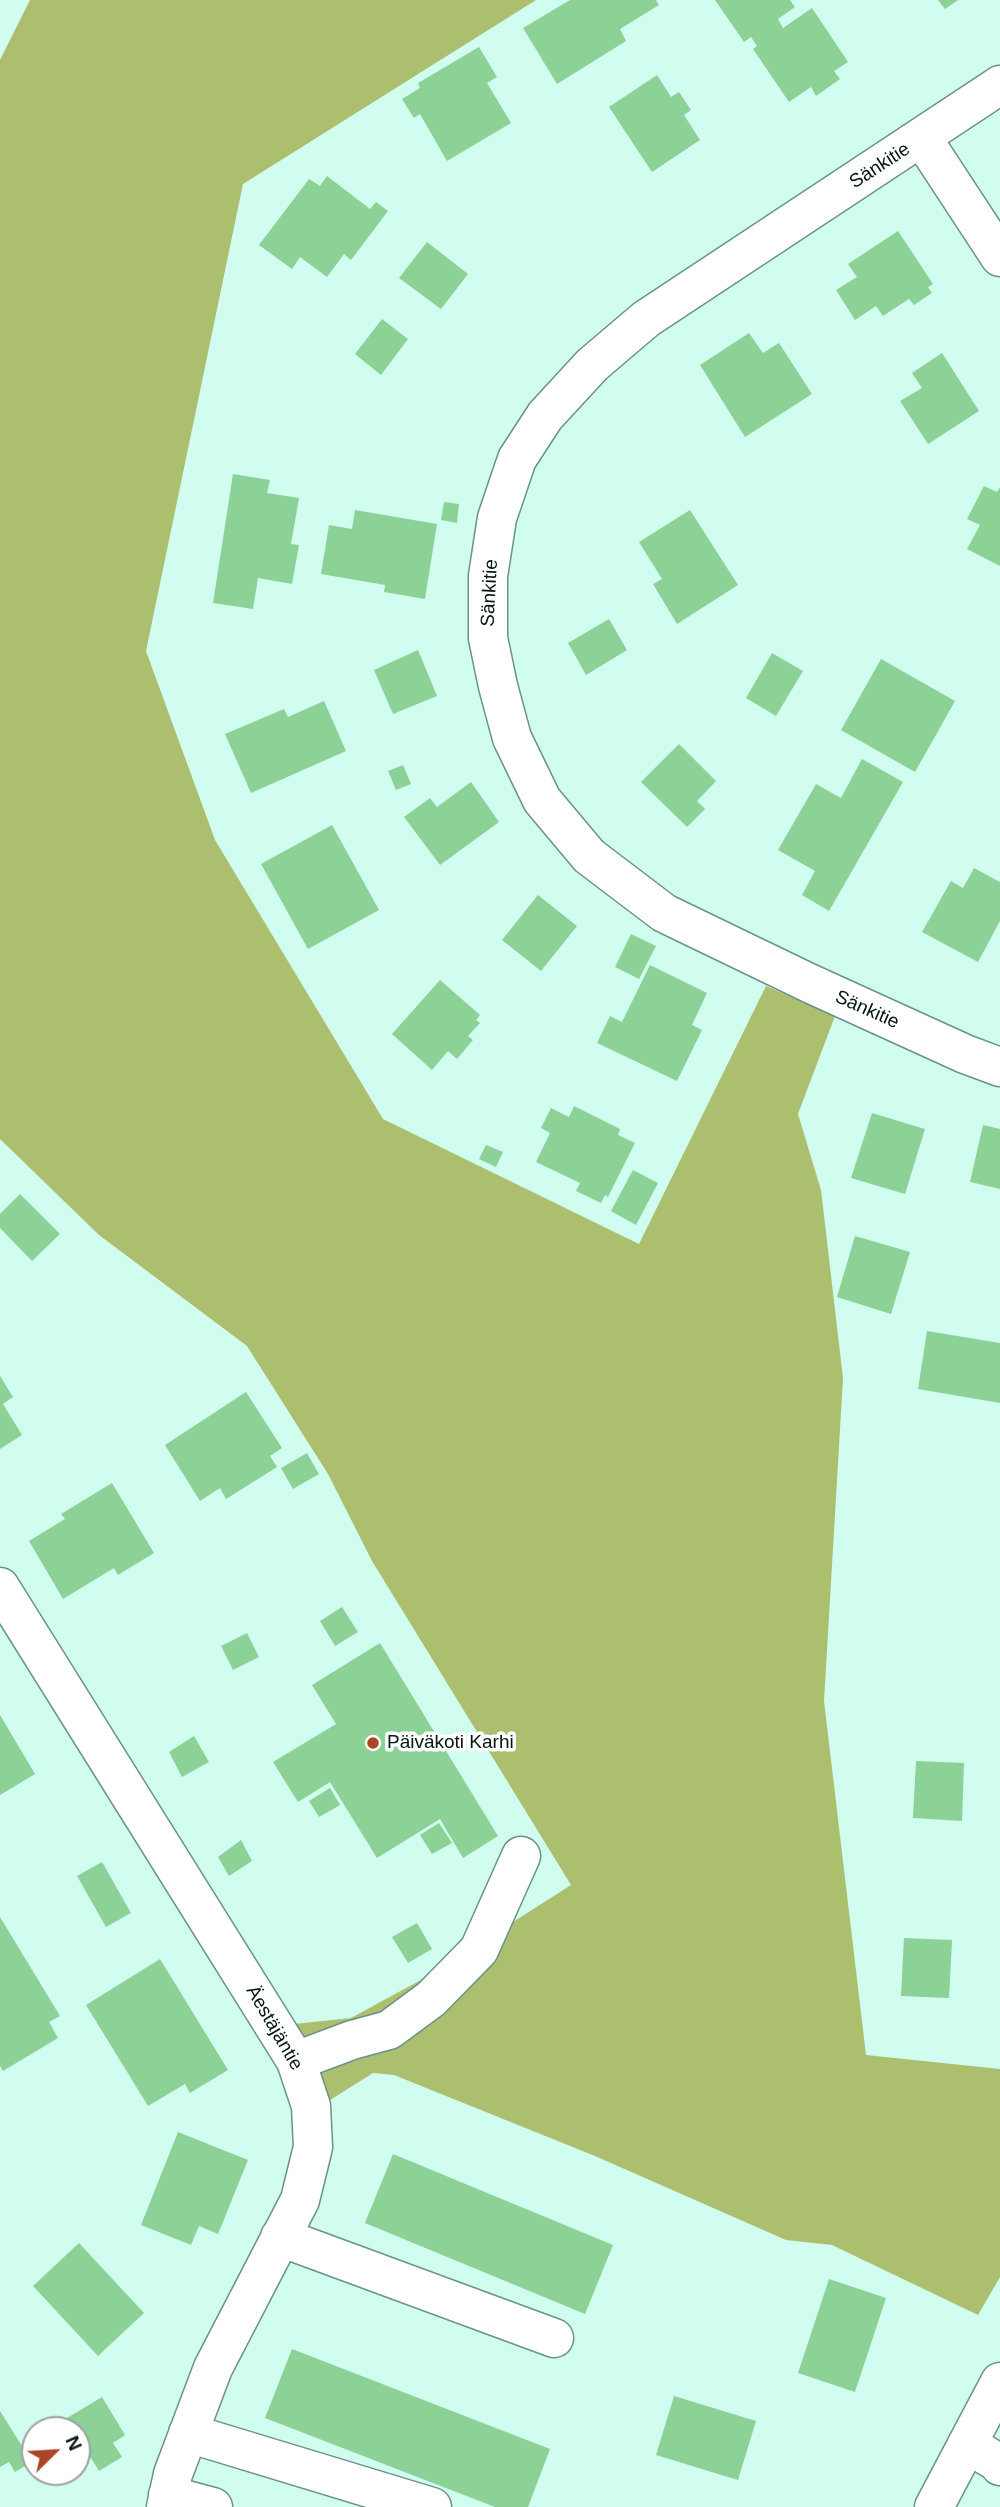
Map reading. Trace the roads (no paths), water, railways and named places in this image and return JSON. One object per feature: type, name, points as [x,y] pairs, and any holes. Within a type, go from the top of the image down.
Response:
[{"type":"street","name":"Sänkitie","points":[[1000,85],[646,319],[592,365],[545,416],[517,459],[497,518],[488,576],[488,638],[512,738],[542,800],[589,856],[664,913],[833,994],[965,1054],[1000,1067]]},
{"type":"street","points":[[922,138],[1000,257]]},
{"type":"street","name":"Äestäjäntie","points":[[0,1587],[296,2061],[312,2106],[313,2147],[300,2200],[213,2368],[173,2474],[167,2501]]},
{"type":"street","points":[[296,2061],[352,2040],[389,2030],[431,1998],[479,1950],[520,1856]]},
{"type":"street","points":[[279,2237],[554,2338]]},
{"type":"street","points":[[934,2507],[1000,2382]]},
{"type":"street","points":[[188,2433],[432,2507]]},
{"type":"street","points":[[967,2444],[1000,2466]]},
{"type":"street","points":[[167,2501],[213,2507]]},
{"type":"place","name":"Päiväkoti Karhi","points":[[373,1743]]}]
